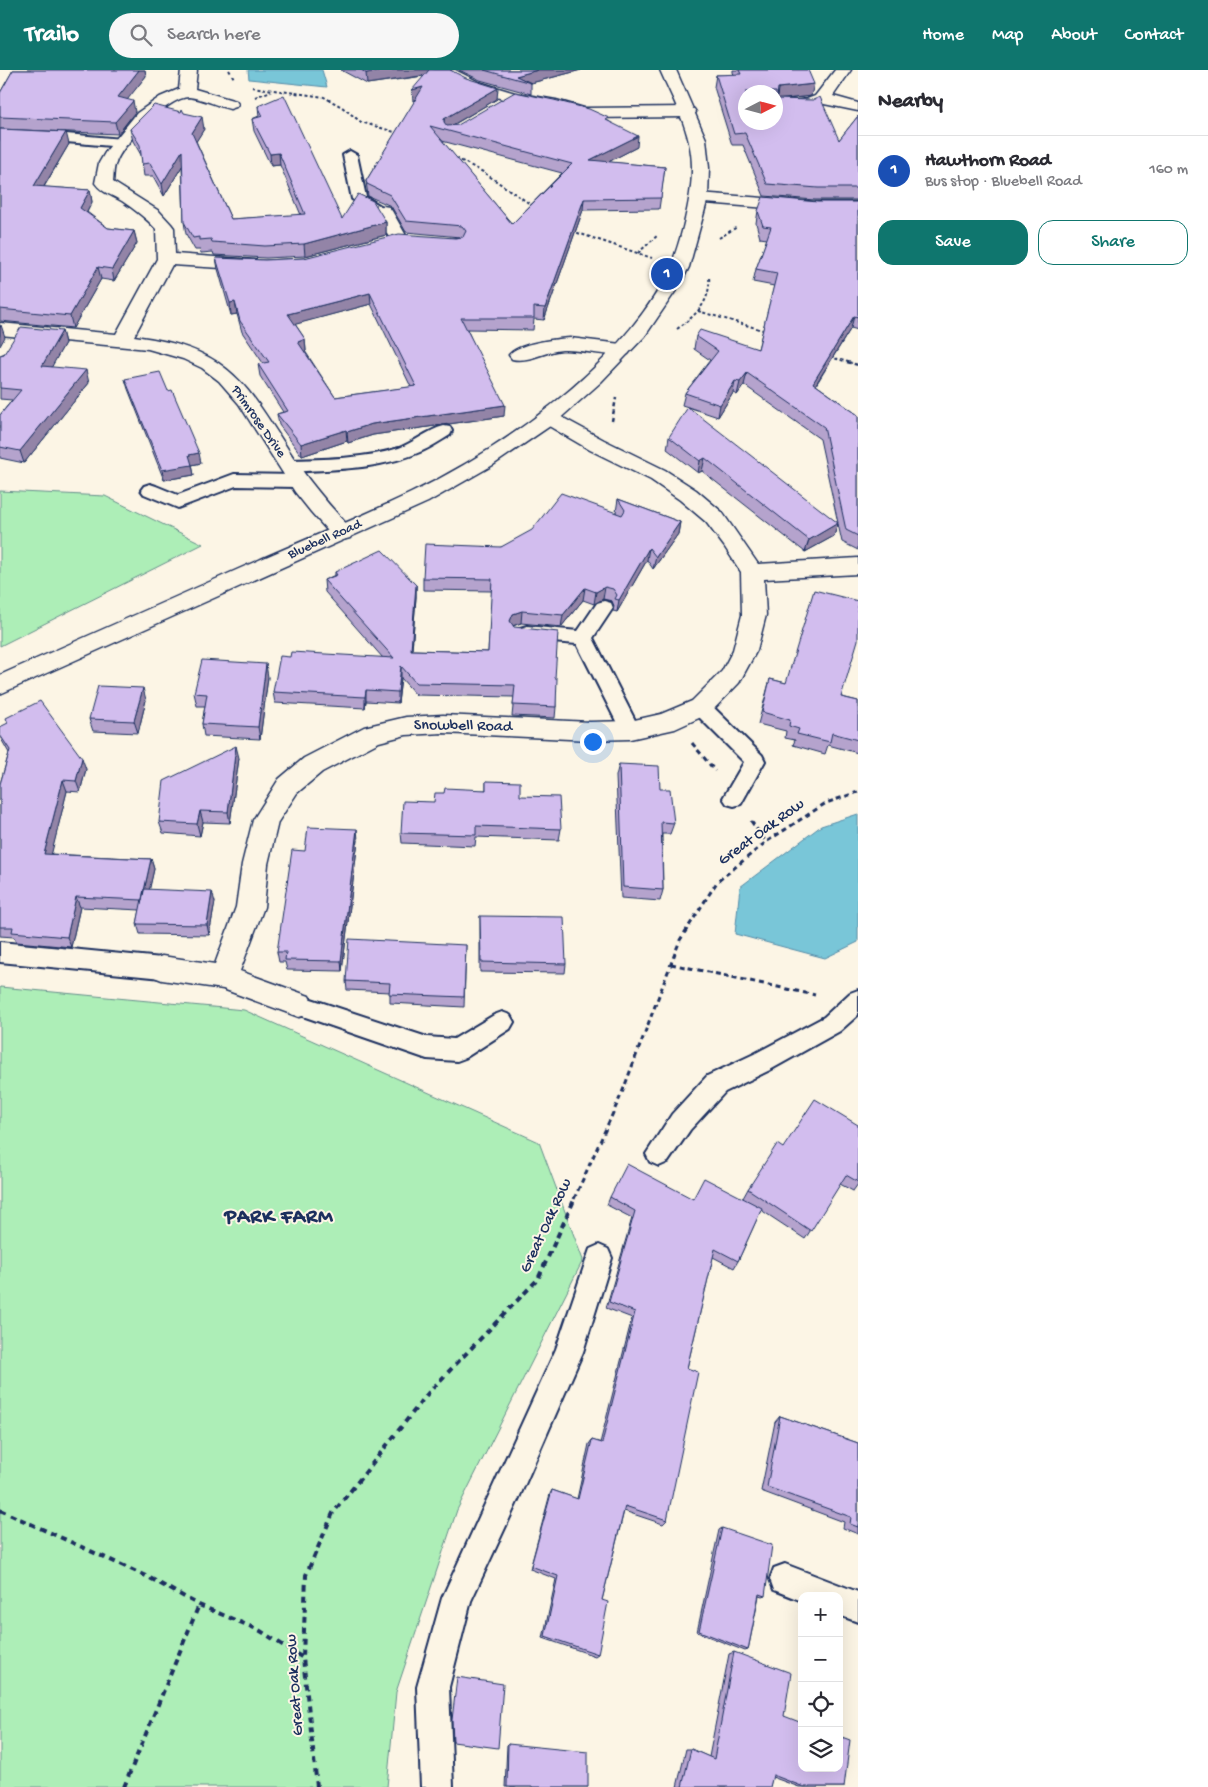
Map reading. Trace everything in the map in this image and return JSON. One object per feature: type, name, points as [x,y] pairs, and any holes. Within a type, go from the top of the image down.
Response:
[{"type":"street","points":[[187,92],[188,70]]},
{"type":"street","points":[[443,70],[473,85],[512,97],[556,105],[583,113],[688,112]]},
{"type":"street","name":"Bluebell Road","points":[[0,685],[420,497],[486,460],[549,418],[594,378],[638,332],[662,298],[680,267],[699,198],[700,168],[698,139],[688,112],[668,70]]},
{"type":"street","points":[[783,106],[810,105],[824,99],[843,70]]},
{"type":"street","points":[[122,340],[166,259],[165,228],[153,215],[127,197],[110,189],[104,183],[107,163],[143,116],[166,100],[187,92],[230,104]]},
{"type":"street","points":[[824,99],[856,107]]},
{"type":"street","points":[[699,198],[815,207],[858,207]]},
{"type":"street","points":[[383,211],[399,239]]},
{"type":"street","points":[[381,244],[399,239],[418,240]]},
{"type":"street","points":[[166,259],[266,265]]},
{"type":"street","name":"Primrose Drive","points":[[10,335],[122,340],[165,346],[187,352],[208,362],[228,378],[248,404],[293,473],[342,533]]},
{"type":"street","points":[[519,355],[542,346],[575,343],[621,350]]},
{"type":"street","points":[[549,418],[597,445],[658,475],[688,495],[714,517],[752,572],[858,566]]},
{"type":"street","name":"Snowbell Road","points":[[224,977],[250,907],[255,864],[266,820],[288,786],[313,765],[374,734],[406,726],[443,724],[590,732],[630,730],[666,722],[701,707],[731,677],[745,650],[754,615],[752,572]]},
{"type":"street","points":[[162,968],[224,977],[299,1005]]},
{"type":"lane","points":[[495,107],[512,97]]},
{"type":"lane","points":[[0,135],[44,136],[122,143]]},
{"type":"lane","points":[[350,155],[359,199],[383,211]]},
{"type":"lane","points":[[150,490],[178,502],[234,480],[293,473],[408,451],[444,431]]},
{"type":"lane","points":[[583,638],[604,608]]},
{"type":"lane","points":[[522,632],[583,638]]},
{"type":"lane","points":[[583,638],[630,730]]},
{"type":"lane","points":[[701,707],[755,761],[734,798]]},
{"type":"lane","points":[[0,952],[162,968]]},
{"type":"lane","points":[[659,1154],[681,1122],[716,1084],[762,1062],[832,1024],[858,1000]]},
{"type":"lane","points":[[299,1005],[427,1048],[457,1050],[502,1022]]},
{"type":"lane","points":[[437,1787],[433,1687],[457,1598],[510,1488],[569,1352],[599,1258]]},
{"type":"lane","points":[[785,1579],[818,1592]]},
{"type":"lane","points":[[843,1601],[858,1607]]},
{"type":"path","points":[[271,91],[324,97],[342,107],[361,122],[399,134]]},
{"type":"path","points":[[451,156],[483,172],[537,208]]},
{"type":"path","points":[[569,230],[680,267]]},
{"type":"path","points":[[638,253],[659,234]]},
{"type":"path","points":[[698,311],[773,333]]},
{"type":"path","points":[[829,356],[858,365]]},
{"type":"path","name":"Great Oak Row","points":[[317,1787],[303,1658],[306,1575],[333,1513],[429,1392],[538,1279],[622,1094],[680,940],[717,882],[766,842],[826,803],[858,792]]},
{"type":"path","points":[[671,964],[819,996]]},
{"type":"path","points":[[0,1510],[148,1577],[199,1604],[259,1630],[303,1658]]},
{"type":"path","points":[[124,1787],[199,1604]]},
{"type":"green space","points":[[0,491],[105,496],[203,544],[0,646]]},
{"type":"green space","points":[[0,987],[244,1010],[539,1142],[583,1260],[457,1510],[396,1692],[387,1787],[0,1787]]},
{"type":"water","points":[[248,70],[322,70],[327,87],[249,79]]},
{"type":"water","points":[[858,814],[858,942],[825,958],[735,934],[740,887],[821,826]]},
{"type":"building","points":[[13,70],[139,70],[118,97],[133,101],[115,122],[0,117],[0,93]]},
{"type":"building","points":[[361,70],[387,70],[366,73]]},
{"type":"building","points":[[429,70],[450,70],[466,78],[498,88],[444,119],[447,126],[458,125],[515,92],[589,109],[609,118],[606,120],[638,136],[590,160],[665,167],[661,198],[584,199],[545,308],[534,307],[534,318],[461,318],[505,405],[372,424],[301,444],[277,414],[288,411],[258,364],[269,362],[240,321],[235,302],[230,303],[216,258],[265,260],[304,258],[399,234],[463,237],[466,231],[462,226],[406,221],[390,195],[367,184],[366,181],[423,87],[412,90]],"holes":[[[430,126],[572,164],[512,224]],[[370,293],[416,386],[335,397],[298,342],[305,339],[288,314]]]},
{"type":"building","points":[[484,70],[538,70],[516,76],[531,83]]},
{"type":"building","points":[[739,70],[808,70],[814,84],[783,87],[783,85],[738,85],[738,130],[783,130],[783,99],[813,100],[820,97],[839,140],[858,116],[858,188],[818,188],[767,184],[745,133],[734,134],[716,75],[741,74]]},
{"type":"building","points":[[284,95],[342,219],[358,194],[373,201],[386,222],[304,244],[265,246],[212,242],[211,239],[199,240],[199,237],[193,238],[184,222],[182,151],[162,184],[150,163],[142,164],[140,145],[130,129],[154,105],[181,112],[182,109],[184,113],[202,117],[192,133],[231,219],[305,214],[279,153],[270,154],[252,119],[263,116],[258,106]]},
{"type":"building","points":[[0,129],[66,132],[34,186],[90,190],[80,208],[108,228],[134,231],[112,269],[98,267],[70,316],[0,309]]},
{"type":"building","points":[[763,197],[818,202],[858,202],[858,317],[854,316],[813,383],[858,415],[858,536],[846,530],[824,427],[747,373],[740,382],[735,381],[720,405],[685,393],[718,351],[696,336],[700,330],[758,349],[777,273],[756,269],[771,227],[763,226],[758,211]]},
{"type":"building","points":[[21,327],[62,331],[42,366],[86,370],[20,451],[0,447],[0,415],[21,390],[0,388],[0,355],[4,354]]},
{"type":"building","points":[[160,372],[168,391],[172,390],[199,453],[189,455],[192,465],[162,470],[125,379]]},
{"type":"building","points":[[688,407],[838,523],[809,540],[705,458],[700,461],[669,437]]},
{"type":"building","points":[[561,493],[622,515],[625,510],[618,499],[680,522],[656,557],[649,548],[619,600],[615,599],[617,595],[613,589],[605,587],[596,592],[585,588],[563,615],[522,611],[513,614],[510,621],[514,627],[558,632],[555,678],[557,678],[556,707],[513,705],[515,685],[416,683],[401,666],[398,692],[366,690],[365,697],[273,692],[280,656],[290,657],[291,652],[394,658],[324,580],[337,575],[335,572],[382,550],[416,585],[411,650],[488,652],[492,579],[423,578],[425,544],[501,547],[532,530]]},
{"type":"building","points":[[814,590],[858,601],[858,640],[841,697],[858,701],[858,740],[832,733],[830,742],[797,734],[799,729],[789,726],[790,720],[762,712],[770,679],[786,683]]},
{"type":"building","points":[[202,660],[266,664],[258,727],[202,724],[207,694],[194,693]]},
{"type":"building","points":[[98,686],[143,688],[134,721],[89,719]]},
{"type":"building","points":[[40,701],[82,758],[76,781],[63,780],[44,854],[151,859],[142,900],[76,897],[67,937],[12,932],[13,927],[0,927],[0,784],[10,750],[0,735],[0,727],[8,723],[6,718]]},
{"type":"building","points":[[236,746],[228,812],[200,811],[197,824],[159,822],[164,781]]},
{"type":"building","points":[[619,764],[659,766],[660,789],[670,789],[674,823],[661,822],[663,890],[623,887]]},
{"type":"building","points":[[486,781],[520,782],[520,796],[559,797],[561,829],[476,826],[476,835],[401,833],[403,801],[434,802],[435,793],[444,793],[445,788],[486,790]]},
{"type":"building","points":[[308,827],[357,829],[341,961],[285,960],[286,952],[277,952],[292,850],[305,851]]},
{"type":"building","points":[[144,889],[212,892],[207,925],[137,924]]},
{"type":"building","points":[[480,916],[564,917],[566,964],[481,962]]},
{"type":"building","points":[[349,939],[466,945],[464,997],[389,994],[390,983],[346,981]]},
{"type":"building","points":[[815,1099],[858,1125],[858,1182],[846,1175],[811,1231],[748,1189],[777,1144],[783,1148]]},
{"type":"building","points":[[627,1164],[693,1199],[704,1178],[762,1208],[738,1261],[715,1249],[687,1368],[698,1372],[667,1520],[625,1506],[602,1600],[608,1602],[598,1654],[545,1636],[558,1576],[531,1566],[552,1490],[578,1499],[592,1440],[602,1443],[635,1312],[609,1302],[635,1211],[610,1197]]},
{"type":"building","points":[[780,1416],[858,1443],[858,1527],[850,1524],[851,1517],[767,1487]]},
{"type":"building","points":[[722,1528],[772,1545],[765,1596],[759,1594],[748,1650],[699,1631]]},
{"type":"building","points":[[734,1652],[791,1673],[784,1716],[798,1721],[798,1772],[843,1772],[843,1737],[850,1740],[844,1787],[804,1787],[773,1775],[770,1787],[682,1787],[691,1749],[714,1759]]},
{"type":"building","points":[[457,1677],[503,1684],[498,1748],[453,1742],[452,1720]]},
{"type":"building","points":[[508,1744],[588,1752],[588,1787],[507,1787]]},
{"type":"place","name":"Hawthorn Road","points":[[667,274]]},
{"type":"district","name":"PARK FARM","points":[[279,1218]]}]
